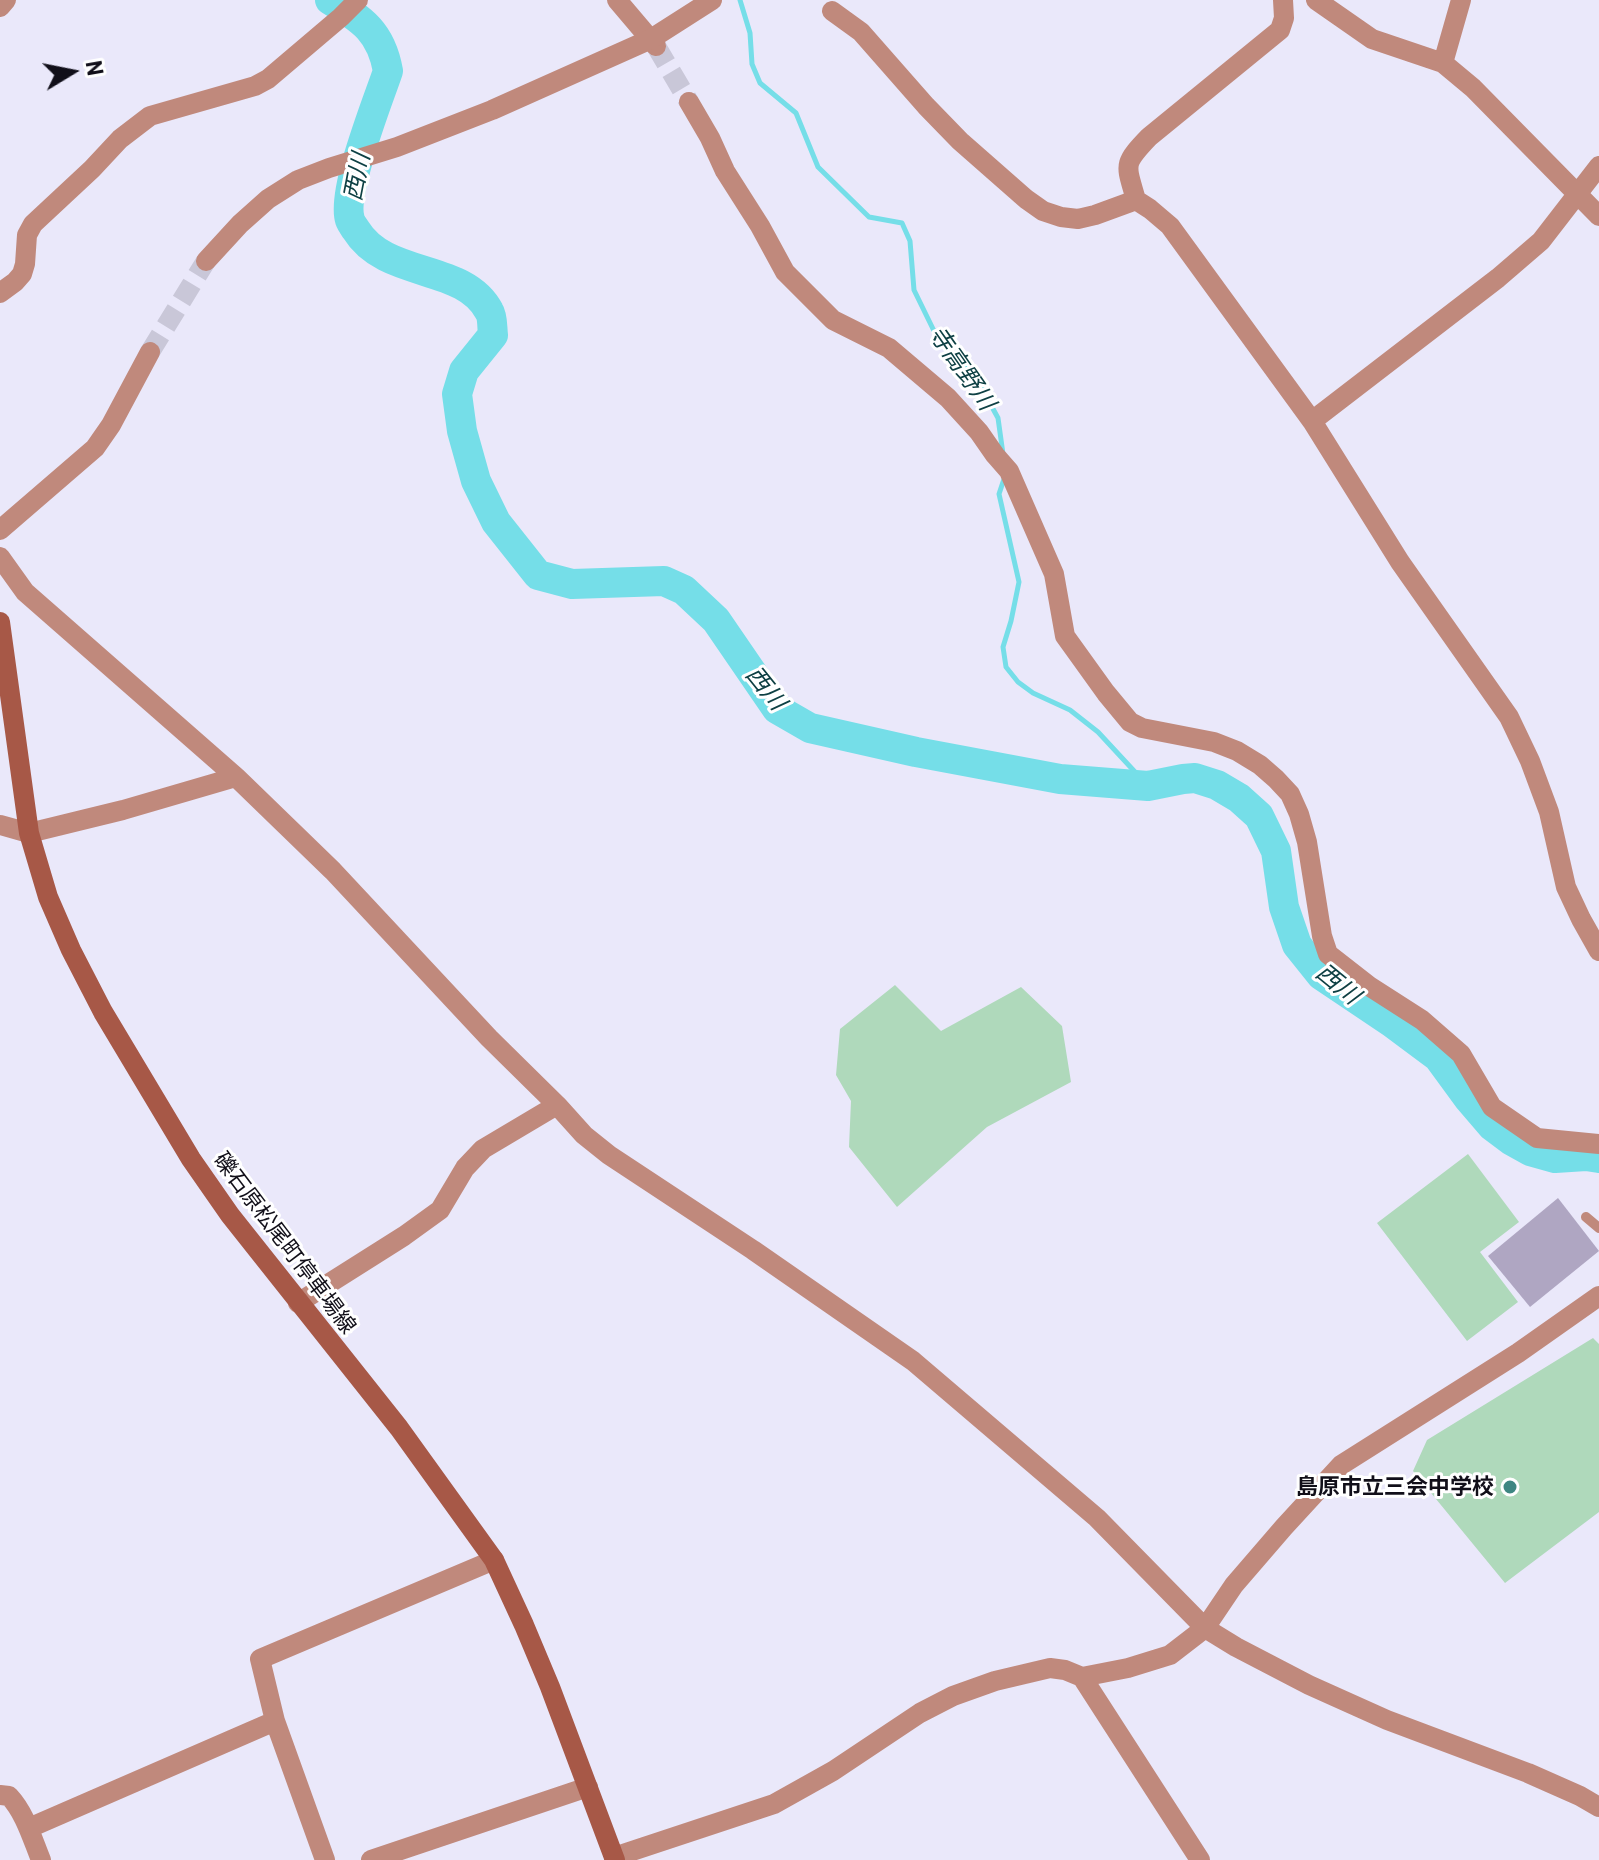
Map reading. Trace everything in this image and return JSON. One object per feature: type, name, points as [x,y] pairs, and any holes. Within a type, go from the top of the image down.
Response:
[{"type":"main road","name":"礫石原松尾町停車場線","points":[[0,622],[29,833],[48,897],[71,950],[103,1012],[191,1159],[298,1303],[399,1428],[494,1560],[550,1687],[614,1859]]},
{"type":"street","points":[[0,7],[6,0]]},
{"type":"street","points":[[617,0],[654,43]]},
{"type":"street","points":[[206,261],[268,199],[298,180],[397,147],[654,43],[712,0]]},
{"type":"street","points":[[1283,0],[1284,18],[1280,30],[1149,137],[1132,155],[1128,171],[1136,200],[1170,226],[1312,421],[1400,562],[1509,717],[1549,812],[1566,887],[1599,951]]},
{"type":"street","points":[[1316,0],[1372,39],[1443,63],[1473,88],[1599,216]]},
{"type":"street","points":[[1443,63],[1461,0]]},
{"type":"street","points":[[0,293],[22,274],[27,235],[33,224],[120,139],[150,116],[255,86],[268,79],[351,7]]},
{"type":"street","points":[[832,11],[861,32],[960,141],[1043,211],[1078,219],[1136,200]]},
{"type":"street","points":[[689,102],[725,171],[785,272],[833,320],[889,348],[948,398],[1009,471],[1054,574],[1065,636],[1130,722],[1142,728],[1214,742],[1237,751],[1260,765],[1290,794],[1307,842],[1322,936],[1328,954],[1369,986],[1422,1020],[1461,1054],[1492,1107],[1537,1138],[1599,1144]]},
{"type":"street","points":[[1312,421],[1498,278],[1541,241],[1599,166]]},
{"type":"street","points":[[0,530],[95,448],[111,425],[150,352]]},
{"type":"street","points":[[0,557],[25,592],[236,777],[333,871],[584,1135],[913,1361],[1097,1518],[1205,1628],[1309,1685],[1387,1720],[1528,1773],[1599,1807]]},
{"type":"street","points":[[0,825],[29,833],[236,777]]},
{"type":"street","points":[[298,1303],[440,1210],[465,1168],[483,1149],[557,1105]]},
{"type":"street","points":[[614,1859],[774,1804],[833,1771],[920,1713],[953,1696],[995,1681],[1050,1668],[1082,1677],[1128,1668],[1170,1655],[1205,1628],[1234,1585],[1341,1465],[1518,1353],[1599,1296]]},
{"type":"street","points":[[325,1860],[275,1721],[260,1659],[494,1560]]},
{"type":"street","points":[[1082,1677],[1200,1860]]},
{"type":"street","points":[[29,1828],[275,1721]]},
{"type":"street","points":[[371,1860],[588,1787]]},
{"type":"street","points":[[0,1795],[9,1796],[14,1801],[29,1828],[41,1860]]},
{"type":"lane","points":[[1586,1217],[1599,1228]]},
{"type":"green space","points":[[895,985],[941,1031],[1021,987],[1062,1026],[1071,1082],[987,1127],[897,1207],[849,1147],[851,1101],[836,1075],[840,1029]]},
{"type":"green space","points":[[1468,1154],[1519,1222],[1480,1252],[1518,1302],[1467,1341],[1377,1223]]},
{"type":"green space","name":"島原市立三会中学校","points":[[1593,1338],[1599,1344],[1599,1512],[1505,1583],[1413,1471],[1427,1440]]},
{"type":"building","points":[[1558,1198],[1599,1251],[1530,1307],[1488,1256]]},
{"type":"waterway","name":"西川","points":[[330,0],[369,28],[381,46],[388,71],[355,168],[350,220],[369,246],[405,265],[462,285],[477,296],[489,311],[493,335],[464,371],[457,394],[462,431],[476,481],[496,522],[538,575],[572,584],[664,581],[684,590],[716,620],[777,709],[810,728],[1060,779],[1148,786],[1195,778],[1217,785],[1239,798],[1259,816],[1276,851],[1284,907],[1297,945],[1321,975],[1438,1057],[1492,1126],[1512,1141],[1530,1151],[1555,1158],[1599,1158]]},
{"type":"waterway","name":"寺高野川","points":[[740,0],[750,33],[752,64],[760,83],[796,113],[818,167],[869,217],[902,223],[910,241],[914,290],[935,333],[980,385],[998,418],[1003,454]]},
{"type":"waterway","name":"寺高野川","points":[[1005,476],[999,494],[1019,582],[1003,647],[1006,667],[1018,682],[1033,693],[1070,710],[1098,732],[1148,786]]},
{"type":"tunnel","points":[[656,46],[689,102]]},
{"type":"tunnel","points":[[150,352],[206,261]]},
{"type":"place","name":"島原市立三会中学校","points":[[1510,1487]]}]
